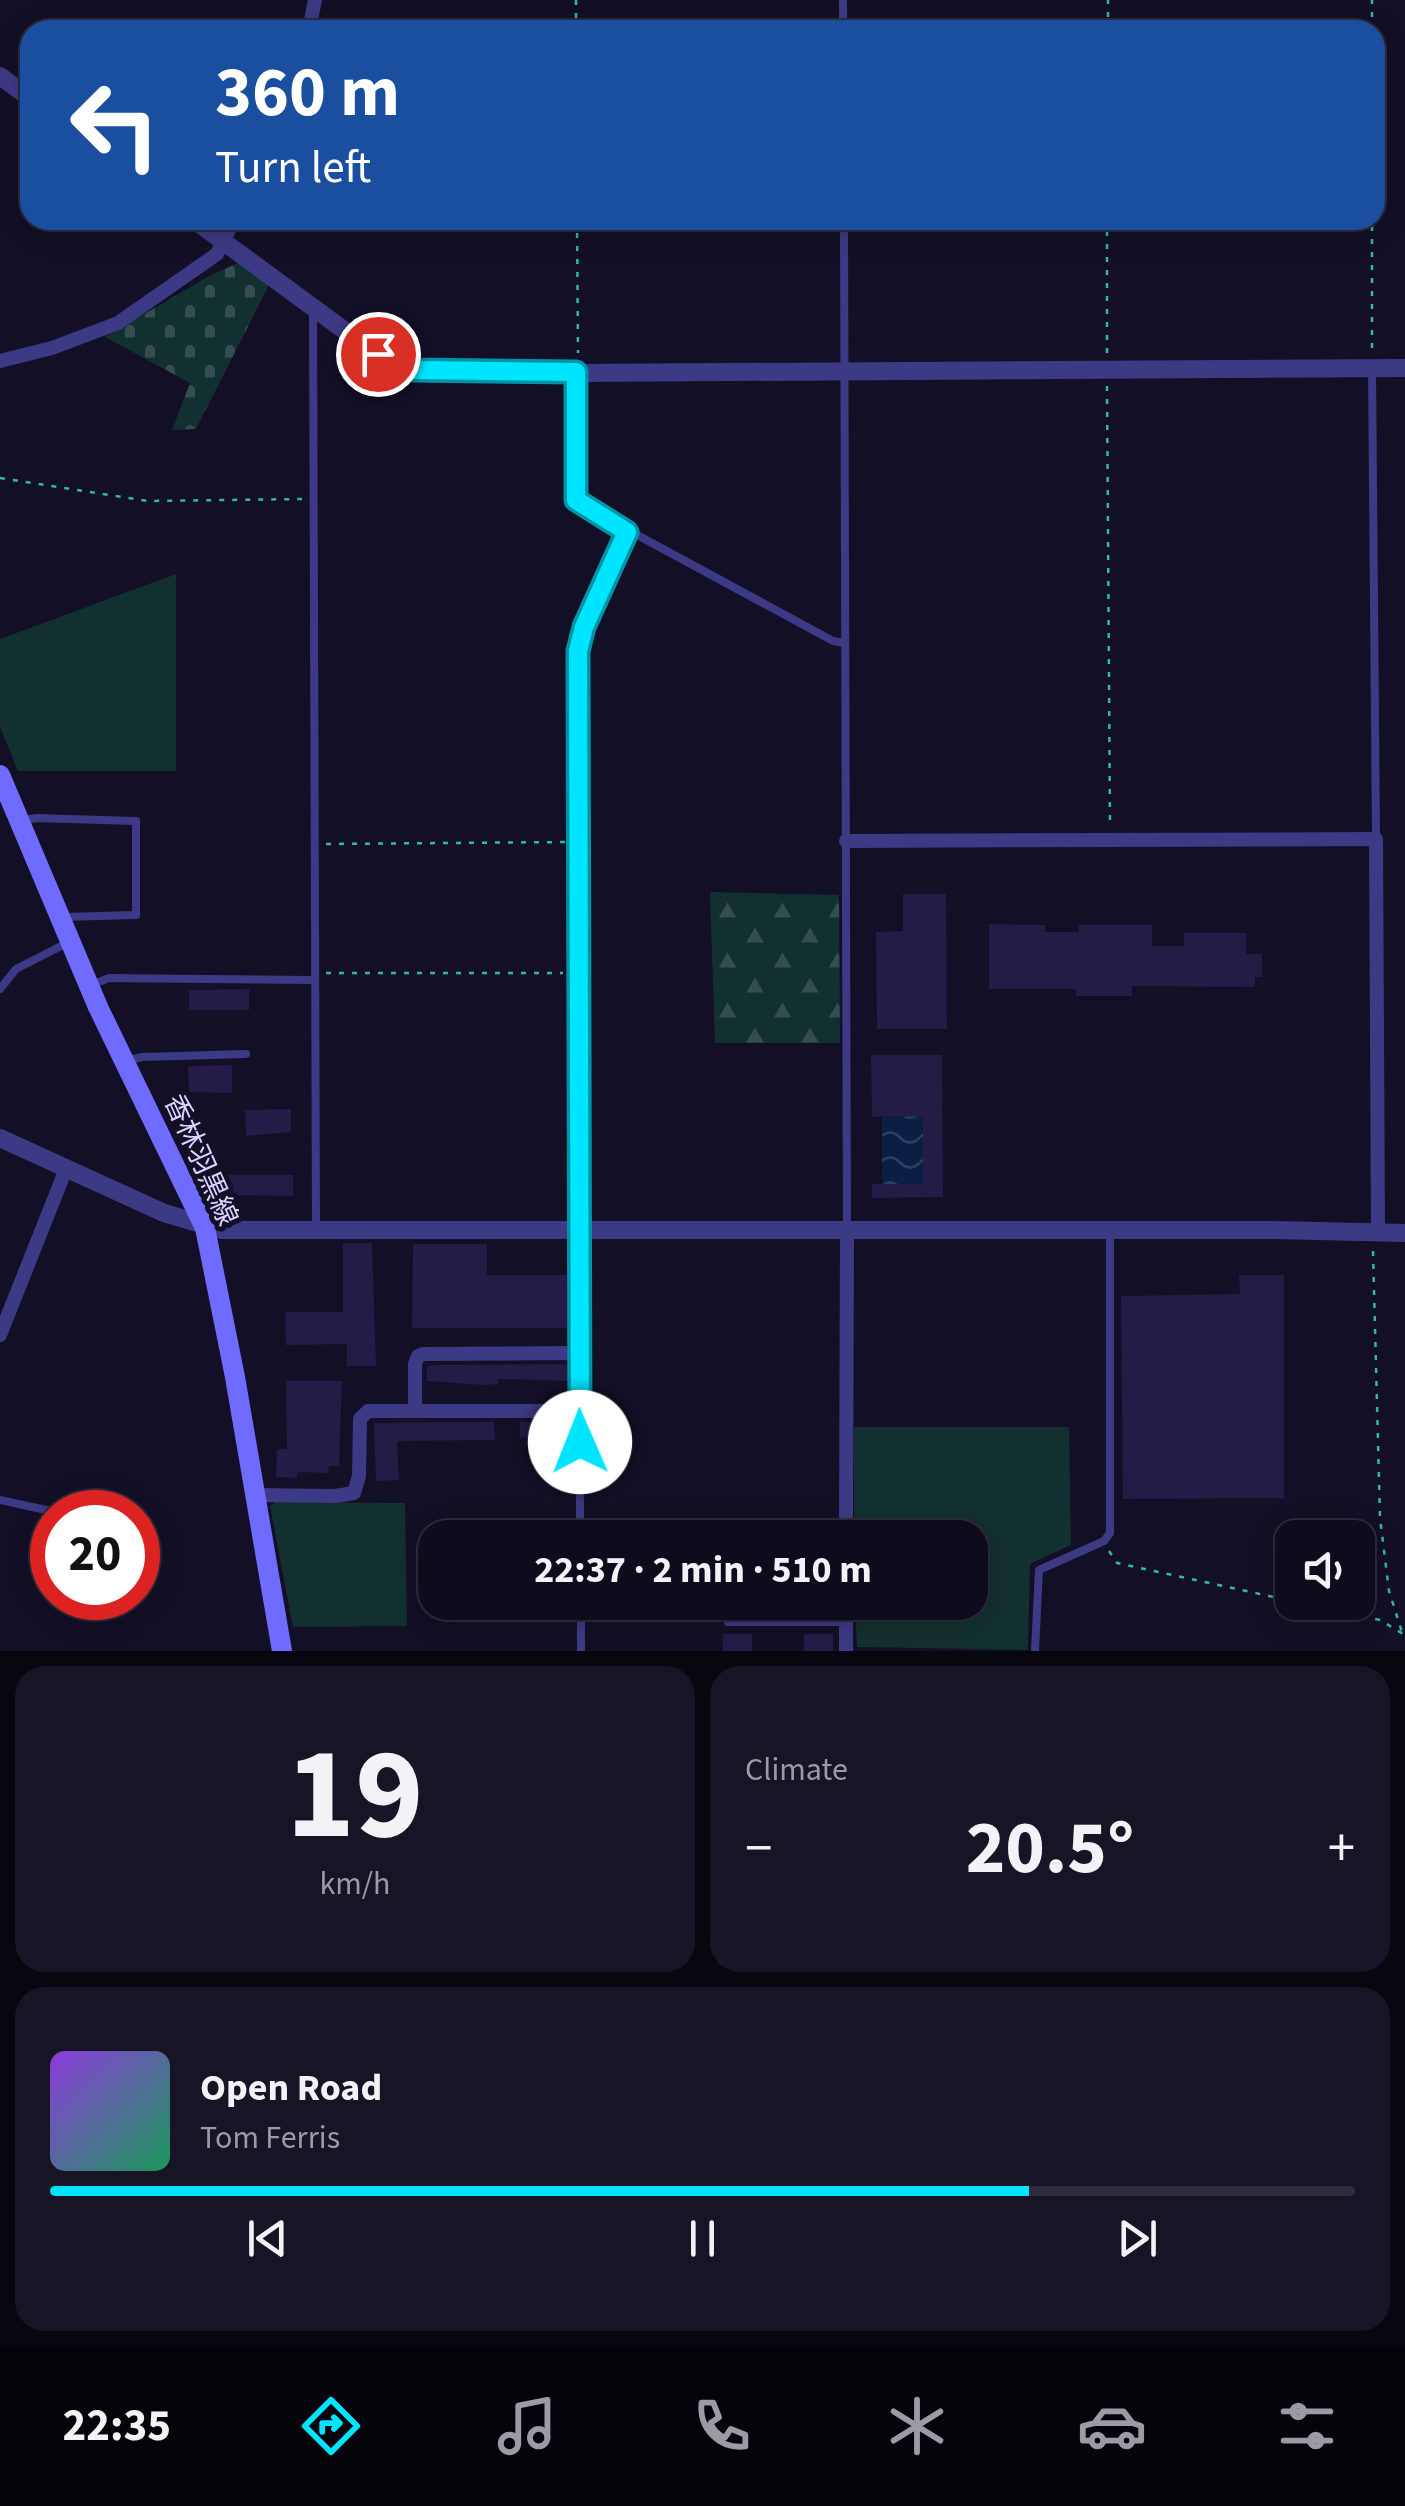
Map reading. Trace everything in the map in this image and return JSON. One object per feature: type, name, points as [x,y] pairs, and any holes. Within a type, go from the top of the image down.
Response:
[{"type":"main road","name":"香林羽黒線","points":[[0,776],[88,986],[205,1228],[282,1651]]},
{"type":"street","points":[[207,230],[378,354],[414,370],[1405,368]]},
{"type":"street","points":[[0,360],[52,348],[118,323],[200,268],[216,254],[229,230]]},
{"type":"street","points":[[846,841],[1376,839],[1378,1230]]},
{"type":"street","points":[[0,1138],[205,1228],[316,1232],[1405,1233]]},
{"type":"street","points":[[0,1336],[66,1169]]},
{"type":"street","points":[[846,1520],[847,1230]]},
{"type":"street","points":[[416,1411],[418,1356],[579,1353]]},
{"type":"street","points":[[256,1495],[354,1493],[359,1476],[362,1415],[368,1411],[580,1411]]},
{"type":"street","points":[[846,1622],[846,1651]]},
{"type":"lane","points":[[844,230],[847,1230]]},
{"type":"lane","points":[[312,308],[316,1232]]},
{"type":"lane","points":[[1372,368],[1376,839]]},
{"type":"lane","points":[[576,372],[576,500],[627,532],[833,642],[845,644]]},
{"type":"lane","points":[[580,1520],[578,651],[584,627],[627,532]]},
{"type":"lane","points":[[19,822],[37,818],[136,821],[136,915],[59,918]]},
{"type":"lane","points":[[0,990],[16,968],[69,942]]},
{"type":"lane","points":[[88,986],[109,978],[315,977]]},
{"type":"lane","points":[[124,1062],[142,1056],[246,1054]]},
{"type":"lane","points":[[1035,1651],[1039,1570],[1110,1534],[1110,1230]]},
{"type":"lane","points":[[0,1500],[30,1507]]},
{"type":"lane","points":[[580,1620],[580,1651]]},
{"type":"lane","points":[[728,1622],[846,1622]]},
{"type":"path","points":[[576,372],[577,230]]},
{"type":"path","points":[[1108,230],[1110,842]]},
{"type":"path","points":[[1372,230],[1372,368]]},
{"type":"path","points":[[0,478],[148,501],[313,498]]},
{"type":"path","points":[[314,844],[579,842]]},
{"type":"path","points":[[315,977],[580,973]]},
{"type":"path","points":[[1378,1230],[1373,1251],[1380,1518],[1389,1591],[1404,1634]]},
{"type":"path","points":[[1104,1540],[1117,1563],[1275,1597]]},
{"type":"path","points":[[1375,1619],[1404,1634]]},
{"type":"green space","points":[[240,262],[269,285],[196,429],[172,430],[190,383],[105,337]]},
{"type":"green space","points":[[176,574],[176,771],[18,771],[0,727],[0,639]]},
{"type":"green space","points":[[710,892],[839,895],[840,1043],[715,1043]]},
{"type":"green space","points":[[854,1427],[1069,1427],[1071,1545],[1030,1564],[1028,1650],[857,1647],[856,1620],[988,1620],[988,1520],[854,1520]]},
{"type":"green space","points":[[275,1502],[405,1503],[407,1626],[293,1627],[270,1506]]},
{"type":"water","points":[[923,1116],[923,1184],[882,1184],[882,1117]]},
{"type":"building","points":[[903,894],[946,894],[947,1029],[877,1029],[876,932],[903,931]]},
{"type":"building","points":[[989,924],[1045,925],[1045,932],[1079,932],[1079,925],[1152,925],[1152,946],[1184,946],[1184,933],[1246,933],[1246,954],[1262,954],[1262,977],[1255,977],[1255,987],[1132,986],[1132,996],[1076,996],[1076,989],[989,989]]},
{"type":"building","points":[[249,989],[249,1010],[189,1010],[189,990]]},
{"type":"building","points":[[871,1055],[942,1055],[943,1197],[872,1198],[872,1184],[923,1184],[923,1116],[872,1117]]},
{"type":"building","points":[[232,1065],[232,1093],[189,1092],[188,1066]]},
{"type":"building","points":[[291,1109],[291,1132],[246,1136],[245,1110]]},
{"type":"building","points":[[215,1175],[293,1175],[293,1196],[207,1195],[208,1178],[215,1179]]},
{"type":"building","points":[[343,1243],[372,1243],[376,1366],[347,1366],[347,1344],[286,1345],[285,1312],[343,1312]]},
{"type":"building","points":[[413,1244],[487,1244],[487,1275],[572,1275],[571,1328],[412,1328]]},
{"type":"building","points":[[1239,1275],[1284,1275],[1284,1498],[1123,1499],[1121,1296],[1240,1294]]},
{"type":"building","points":[[571,1365],[570,1381],[498,1379],[498,1384],[484,1385],[427,1381],[427,1366]]},
{"type":"building","points":[[286,1381],[342,1381],[339,1466],[329,1466],[328,1473],[297,1472],[297,1478],[276,1477],[277,1449],[287,1449]]},
{"type":"building","points":[[494,1422],[495,1440],[397,1441],[399,1480],[376,1481],[374,1423]]},
{"type":"building","points":[[520,1422],[564,1422],[564,1437],[520,1438]]},
{"type":"building","points":[[723,1634],[752,1634],[752,1651],[723,1651]]},
{"type":"building","points":[[804,1634],[833,1634],[833,1651],[804,1651]]},
{"type":"route","points":[[378,354],[414,370],[576,372],[576,500],[627,532],[584,627],[578,651],[580,1442]]}]
